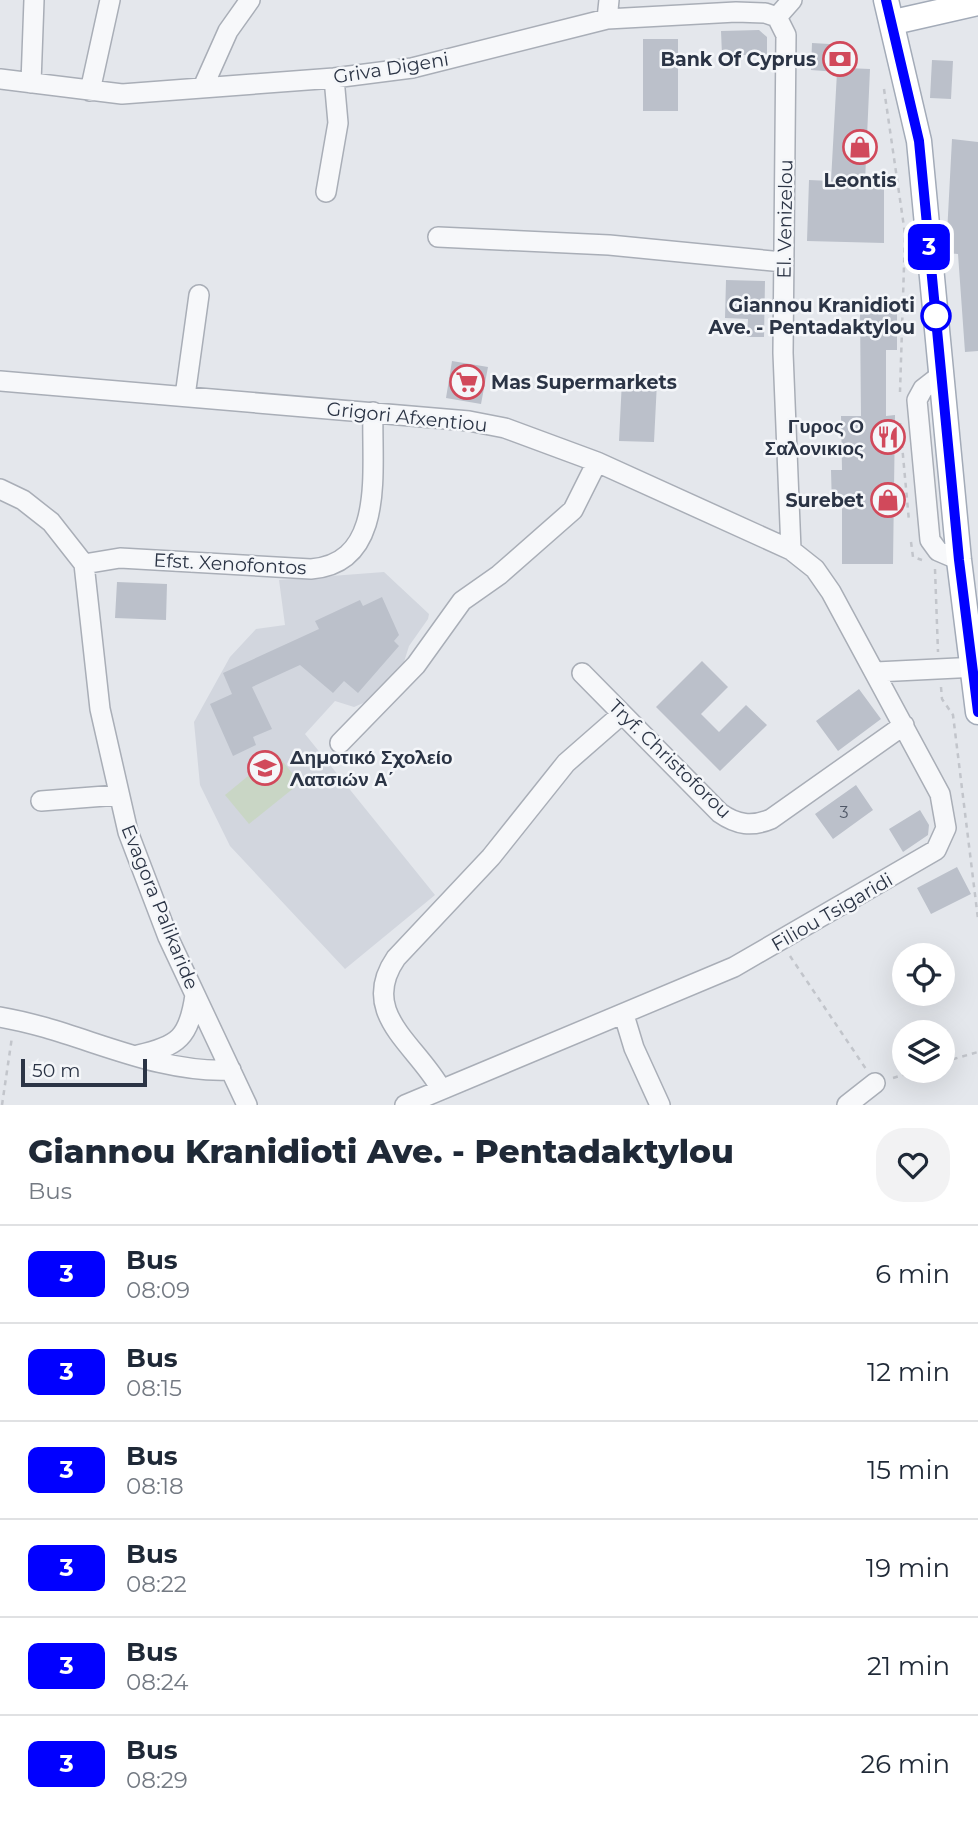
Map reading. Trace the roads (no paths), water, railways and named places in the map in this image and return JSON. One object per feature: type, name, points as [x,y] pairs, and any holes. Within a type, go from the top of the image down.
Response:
[{"type":"main road","points":[[978,4],[890,11],[919,141],[959,560],[976,667],[978,712]]},
{"type":"street","points":[[31,83],[34,0]]},
{"type":"street","points":[[90,91],[110,0]]},
{"type":"street","points":[[203,87],[219,48],[250,0]]},
{"type":"street","points":[[777,17],[792,0]]},
{"type":"street","name":"Griva Digeni","points":[[0,79],[122,94],[334,78],[412,68],[608,9],[765,13],[777,17]]},
{"type":"street","name":"El. Venizelou","points":[[777,17],[786,35],[783,353],[791,550]]},
{"type":"street","points":[[326,192],[338,123],[334,78]]},
{"type":"street","points":[[438,237],[609,245],[783,262]]},
{"type":"street","points":[[185,396],[199,295]]},
{"type":"street","name":"Grigori Afxentiou","points":[[0,381],[373,412],[469,421],[505,428],[597,462],[791,550]]},
{"type":"street","name":"Efst. Xenofontos","points":[[84,564],[120,558],[311,569],[339,563],[358,547],[364,536],[369,506],[373,412]]},
{"type":"street","points":[[340,743],[416,664],[462,601],[499,575],[573,510],[597,462]]},
{"type":"street","points":[[0,489],[23,500],[51,522],[84,564]]},
{"type":"street","name":"Filiou Tsigaridi","points":[[405,1105],[734,967],[924,859],[940,844],[946,828],[944,805],[904,725],[831,592],[815,569],[791,550]]},
{"type":"street","name":"Evagora Palikaride","points":[[84,564],[100,709],[118,794],[142,871],[195,995],[247,1105]]},
{"type":"street","points":[[876,672],[976,667]]},
{"type":"street","name":"Tryf. Christoforou","points":[[582,673],[720,813],[748,825],[771,818],[904,725]]},
{"type":"street","points":[[440,1089],[385,1013],[382,994],[386,975],[396,958],[491,857],[566,763],[622,714]]},
{"type":"street","points":[[41,801],[118,794]]},
{"type":"street","points":[[137,1055],[166,1049],[179,1040],[192,1016],[195,995]]},
{"type":"street","points":[[624,1015],[634,1048],[660,1105]]},
{"type":"street","points":[[7,1019],[178,1069],[231,1070]]},
{"type":"street","points":[[847,1105],[876,1083]]},
{"type":"place","name":"Bank Of Cyprus","points":[[840,59]]},
{"type":"place","name":"Leontis","points":[[860,147]]},
{"type":"place","name":"Giannou Kranidioti Ave. - Pentadaktylou","points":[[936,316]]},
{"type":"place","name":"Mas Supermarkets","points":[[467,382]]},
{"type":"place","name":"Γυρος Ο Σαλονικιος","points":[[888,437]]},
{"type":"place","name":"Surebet","points":[[888,500]]},
{"type":"place","name":"Δημοτικό Σχολείο Λατσιών Α΄","points":[[265,768]]}]
